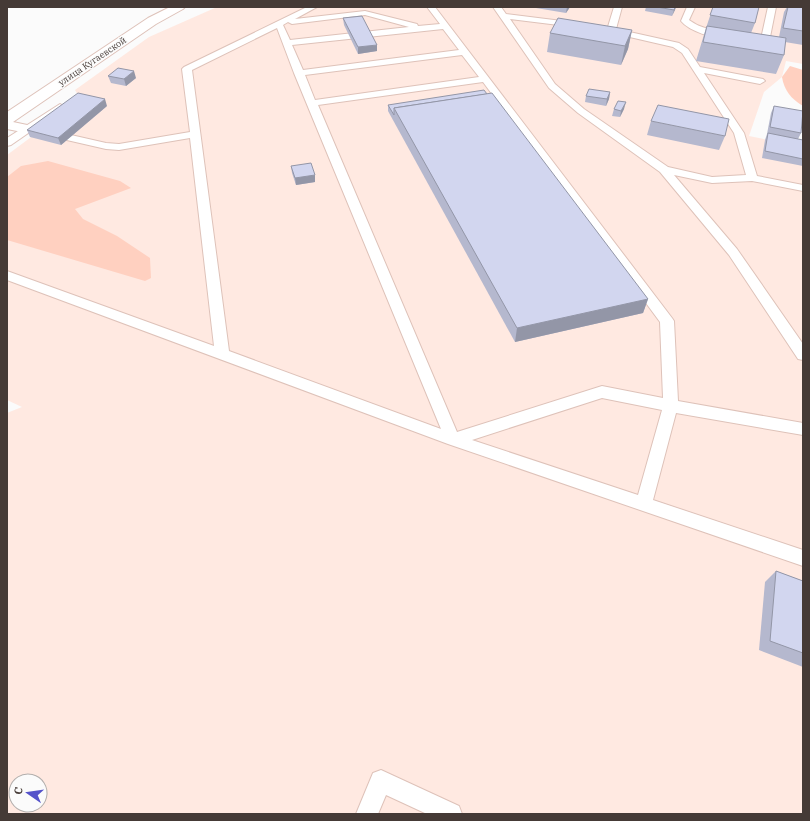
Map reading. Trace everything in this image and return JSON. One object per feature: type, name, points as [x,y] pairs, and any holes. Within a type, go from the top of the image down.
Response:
[{"type":"street","name":"улица Кугаевской","points":[[7,119],[152,21],[179,7]]},
{"type":"street","points":[[7,125],[28,129]]},
{"type":"lane","points":[[222,354],[187,69],[313,7]]},
{"type":"lane","points":[[431,7],[667,321],[671,405],[644,504]]},
{"type":"lane","points":[[618,7],[607,29],[676,45],[686,51],[739,132],[752,178]]},
{"type":"lane","points":[[691,7],[685,21],[703,32],[765,42],[772,7]]},
{"type":"lane","points":[[499,11],[588,27]]},
{"type":"lane","points":[[499,11],[552,86],[581,111],[664,170],[733,252],[803,355]]},
{"type":"lane","points":[[279,24],[365,13],[422,29]]},
{"type":"lane","points":[[279,24],[453,440]]},
{"type":"lane","points":[[287,43],[445,26]]},
{"type":"lane","points":[[300,73],[464,52]]},
{"type":"lane","points":[[697,69],[760,81]]},
{"type":"lane","points":[[312,103],[484,79]]},
{"type":"lane","points":[[7,143],[60,107]]},
{"type":"lane","points":[[28,129],[106,146],[119,147],[195,134]]},
{"type":"lane","points":[[664,170],[712,180],[752,178],[803,188]]},
{"type":"lane","points":[[7,275],[453,440],[803,558]]},
{"type":"lane","points":[[453,440],[602,392],[803,429]]},
{"type":"lane","points":[[367,814],[381,781],[450,814]]},
{"type":"shaded area","points":[[217,7],[803,7],[803,64],[786,61],[782,77],[764,92],[749,136],[803,147],[803,814],[7,814],[7,413],[22,407],[7,400],[7,155],[81,100],[75,90],[149,37]]},
{"type":"shaded area","points":[[790,66],[803,70],[803,106],[789,94],[784,86],[782,77]]},
{"type":"shaded area","points":[[48,161],[120,181],[131,188],[75,209],[83,219],[117,236],[150,258],[151,278],[145,281],[7,240],[7,177],[21,166]]},
{"type":"building","points":[[657,7],[675,7],[674,10]]},
{"type":"building","points":[[713,7],[759,7],[755,23],[710,15]]},
{"type":"building","points":[[788,7],[803,7],[803,31],[783,28]]},
{"type":"building","points":[[362,16],[377,45],[358,47],[343,18]]},
{"type":"building","points":[[558,18],[632,30],[625,46],[550,33]]},
{"type":"building","points":[[707,26],[786,38],[784,55],[703,42]]},
{"type":"building","points":[[118,68],[134,71],[124,79],[108,76]]},
{"type":"building","points":[[589,89],[610,92],[607,99],[586,96]]},
{"type":"building","points":[[484,90],[487,94],[394,108],[394,115],[388,105]]},
{"type":"building","points":[[78,93],[105,99],[58,138],[27,130]]},
{"type":"building","points":[[492,93],[648,299],[517,328],[394,108]]},
{"type":"building","points":[[618,101],[626,102],[621,111],[614,109]]},
{"type":"building","points":[[658,105],[729,119],[725,136],[651,121]]},
{"type":"building","points":[[774,106],[803,111],[801,133],[770,127]]},
{"type":"building","points":[[768,133],[803,140],[803,159],[765,151]]},
{"type":"building","points":[[311,163],[315,175],[295,178],[291,166]]},
{"type":"building","points":[[776,571],[803,581],[803,653],[770,641]]}]
